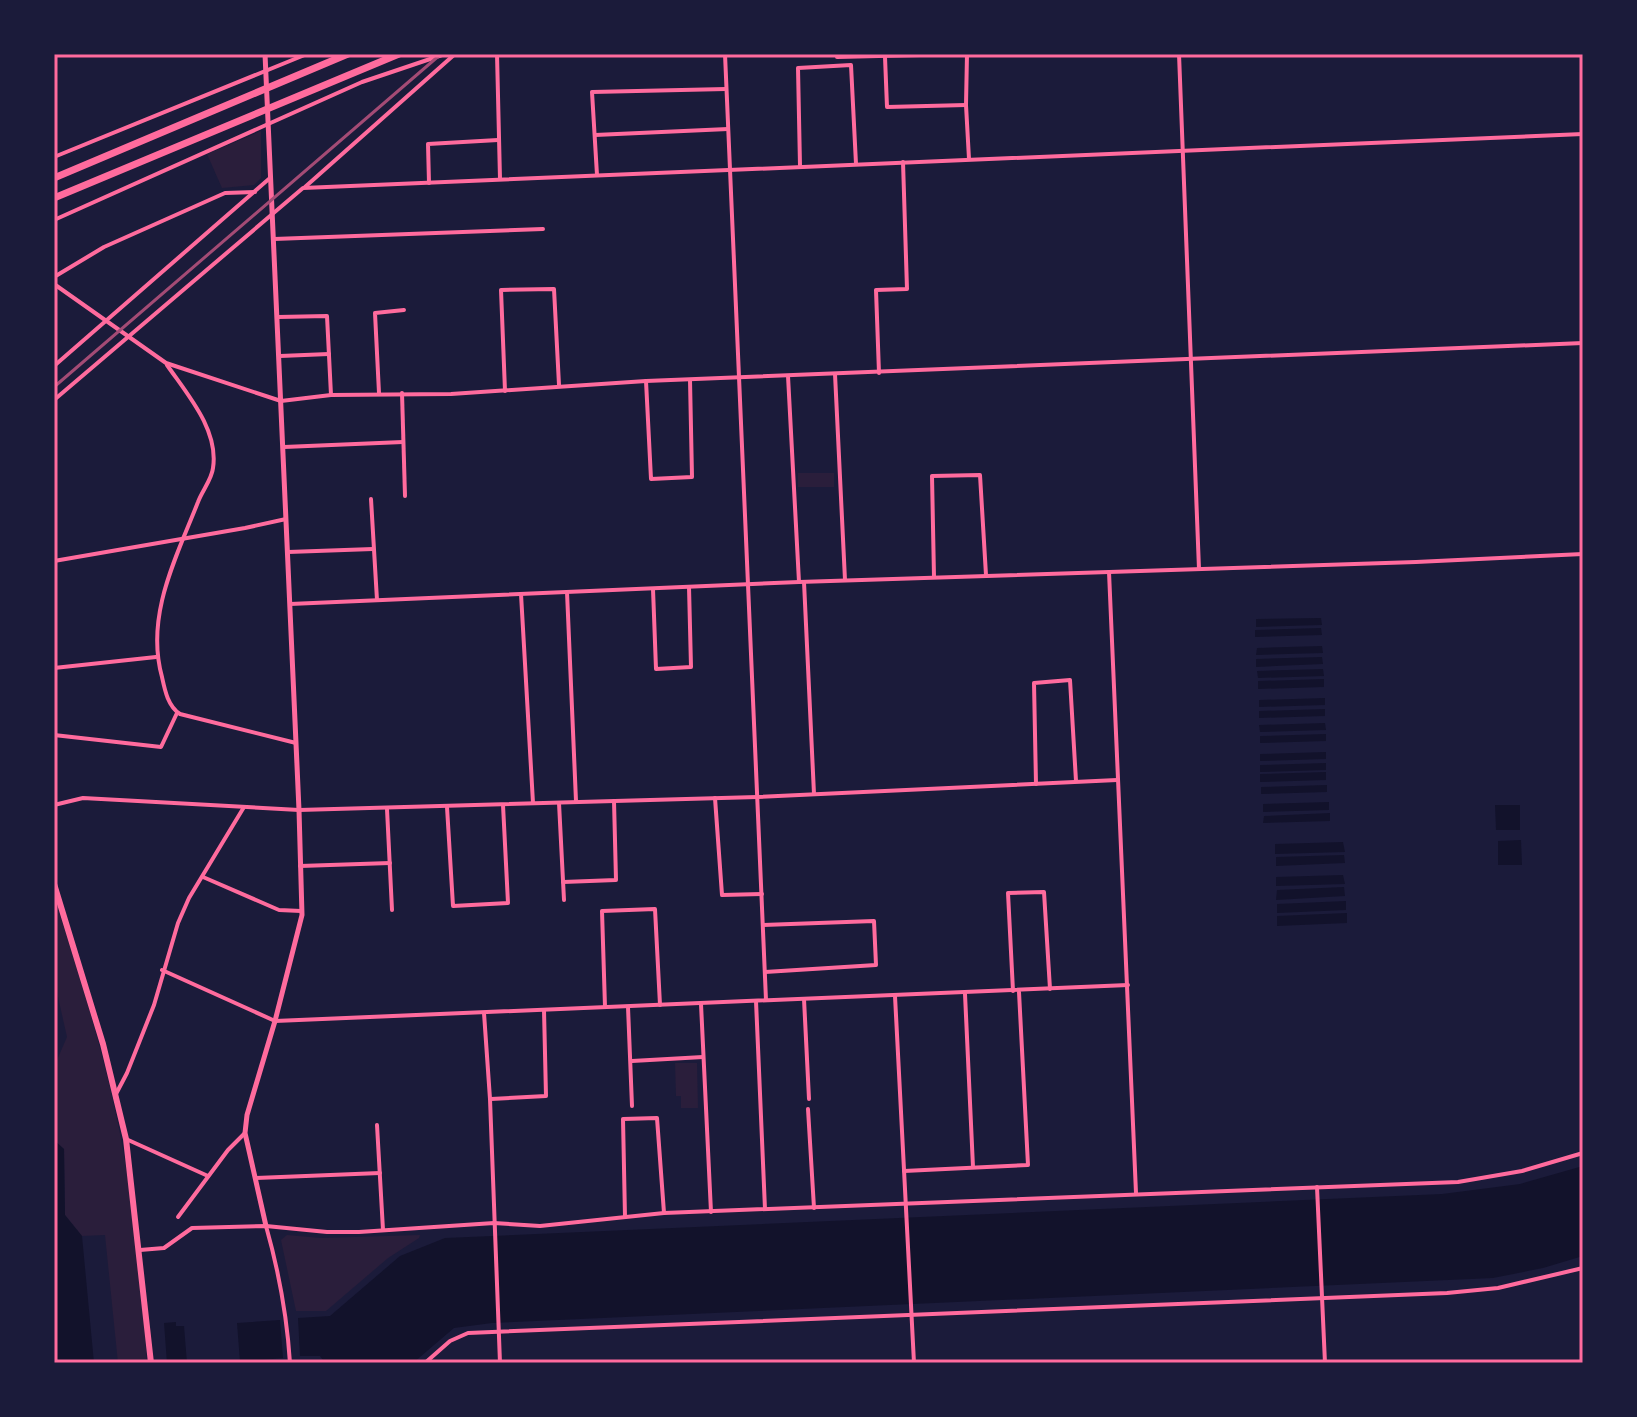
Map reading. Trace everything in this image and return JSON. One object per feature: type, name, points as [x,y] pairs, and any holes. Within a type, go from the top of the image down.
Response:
[{"type":"highway","points":[[54,178],[348,54]]},
{"type":"highway","points":[[54,198],[399,54]]},
{"type":"main road","points":[[54,884],[116,1094],[126,1139],[151,1363]]},
{"type":"street","points":[[265,54],[284,447],[301,911],[275,1021],[247,1115],[245,1133],[253,1178],[279,1272],[290,1362]]},
{"type":"street","points":[[54,157],[307,54]]},
{"type":"street","points":[[54,220],[362,82],[445,54]]},
{"type":"street","points":[[54,400],[455,54]]},
{"type":"street","points":[[497,54],[500,179]]},
{"type":"street","points":[[725,54],[766,1000]]},
{"type":"street","points":[[837,54],[837,57],[964,54],[969,159]]},
{"type":"street","points":[[1179,54],[1199,569]]},
{"type":"street","points":[[885,57],[887,107],[966,105]]},
{"type":"street","points":[[800,166],[798,68],[851,65],[856,164]]},
{"type":"street","points":[[597,175],[592,92],[726,89]]},
{"type":"street","points":[[595,135],[728,129]]},
{"type":"street","points":[[303,188],[1583,134]]},
{"type":"street","points":[[429,183],[428,144],[498,140]]},
{"type":"street","points":[[879,373],[876,290],[907,289],[903,162]]},
{"type":"street","points":[[54,366],[270,178]]},
{"type":"street","points":[[54,277],[104,247],[225,193],[255,192]]},
{"type":"street","points":[[274,239],[543,229]]},
{"type":"street","points":[[54,284],[166,363],[281,401],[331,395],[451,394],[646,381],[1583,343]]},
{"type":"street","points":[[505,391],[501,290],[554,289],[559,386]]},
{"type":"street","points":[[379,393],[375,313],[404,310]]},
{"type":"street","points":[[278,317],[327,316],[331,395]]},
{"type":"street","points":[[280,356],[329,354]]},
{"type":"street","points":[[166,363],[202,417],[211,438],[214,469],[166,579],[155,640],[156,657],[170,705],[177,713],[296,743]]},
{"type":"street","points":[[835,374],[845,580]]},
{"type":"street","points":[[788,376],[814,794]]},
{"type":"street","points":[[646,381],[651,479],[692,477],[690,380]]},
{"type":"street","points":[[402,393],[405,496]]},
{"type":"street","points":[[284,447],[403,442]]},
{"type":"street","points":[[934,577],[932,476],[980,475],[986,575]]},
{"type":"street","points":[[371,499],[377,600]]},
{"type":"street","points":[[54,561],[286,519]]},
{"type":"street","points":[[288,552],[374,549]]},
{"type":"street","points":[[290,604],[845,580],[1583,554]]},
{"type":"street","points":[[1109,572],[1136,1193]]},
{"type":"street","points":[[653,589],[656,669],[691,667],[689,587]]},
{"type":"street","points":[[567,592],[576,802]]},
{"type":"street","points":[[521,594],[533,804]]},
{"type":"street","points":[[54,668],[156,657]]},
{"type":"street","points":[[1036,784],[1034,683],[1070,680],[1076,781]]},
{"type":"street","points":[[54,735],[161,747],[177,713]]},
{"type":"street","points":[[54,805],[83,798],[299,810],[387,809],[757,797],[1117,780]]},
{"type":"street","points":[[715,798],[722,895],[762,894]]},
{"type":"street","points":[[563,882],[616,880],[614,801]]},
{"type":"street","points":[[559,803],[564,900]]},
{"type":"street","points":[[447,807],[453,906],[508,903],[503,805]]},
{"type":"street","points":[[116,1094],[154,1005],[178,923],[244,807]]},
{"type":"street","points":[[387,809],[392,910]]},
{"type":"street","points":[[300,866],[390,863]]},
{"type":"street","points":[[202,876],[279,910],[301,911]]},
{"type":"street","points":[[904,1171],[1028,1165],[1008,893],[1044,892],[1050,989]]},
{"type":"street","points":[[605,1007],[602,911],[655,909],[660,1005]]},
{"type":"street","points":[[763,925],[874,921],[876,965],[765,972]]},
{"type":"street","points":[[162,970],[275,1021],[1128,985]]},
{"type":"street","points":[[965,993],[973,1167]]},
{"type":"street","points":[[895,996],[914,1363]]},
{"type":"street","points":[[804,999],[809,1099]]},
{"type":"street","points":[[756,1001],[765,1209]]},
{"type":"street","points":[[701,1004],[711,1212]]},
{"type":"street","points":[[628,1007],[632,1106]]},
{"type":"street","points":[[490,1099],[546,1096],[544,1010]]},
{"type":"street","points":[[484,1013],[500,1363]]},
{"type":"street","points":[[632,1061],[703,1057]]},
{"type":"street","points":[[808,1109],[814,1208]]},
{"type":"street","points":[[625,1217],[623,1119],[657,1118],[664,1213]]},
{"type":"street","points":[[377,1125],[383,1231]]},
{"type":"street","points":[[178,1217],[245,1133]]},
{"type":"street","points":[[126,1139],[208,1176]]},
{"type":"street","points":[[140,1250],[164,1248],[192,1228],[266,1226],[327,1232],[494,1223],[540,1226],[664,1213],[1458,1182],[1491,1179],[1583,1153]]},
{"type":"street","points":[[253,1178],[380,1173]]},
{"type":"street","points":[[1317,1187],[1325,1363]]},
{"type":"street","points":[[425,1363],[457,1336],[499,1331],[1498,1288],[1583,1268]]},
{"type":"shaded area","points":[[261,131],[261,178],[254,185],[222,188],[207,154]]},
{"type":"shaded area","points":[[798,473],[834,473],[834,487],[798,487]]},
{"type":"shaded area","points":[[1321,618],[1322,625],[1256,627],[1256,619]]},
{"type":"shaded area","points":[[1321,628],[1322,635],[1255,637],[1255,630]]},
{"type":"shaded area","points":[[1322,646],[1323,653],[1256,655],[1257,648]]},
{"type":"shaded area","points":[[1322,657],[1323,664],[1256,667],[1256,659]]},
{"type":"shaded area","points":[[1323,669],[1324,676],[1258,678],[1257,671]]},
{"type":"shaded area","points":[[1324,679],[1324,687],[1258,689],[1258,681]]},
{"type":"shaded area","points":[[1325,698],[1325,705],[1259,707],[1259,700]]},
{"type":"shaded area","points":[[1325,709],[1325,716],[1259,718],[1259,711]]},
{"type":"shaded area","points":[[1325,723],[1326,730],[1260,732],[1259,725]]},
{"type":"shaded area","points":[[1326,734],[1326,741],[1260,743],[1260,736]]},
{"type":"shaded area","points":[[1326,752],[1326,759],[1260,761],[1260,754]]},
{"type":"shaded area","points":[[1326,763],[1326,770],[1260,772],[1260,765]]},
{"type":"shaded area","points":[[1326,772],[1326,780],[1260,782],[1260,774]]},
{"type":"shaded area","points":[[1327,785],[1327,792],[1261,794],[1261,787]]},
{"type":"shaded area","points":[[1329,802],[1329,810],[1263,812],[1263,804]]},
{"type":"shaded area","points":[[1495,805],[1520,805],[1520,830],[1496,830]]},
{"type":"shaded area","points":[[1330,813],[1330,821],[1263,823],[1264,816]]},
{"type":"shaded area","points":[[1521,840],[1522,865],[1498,865],[1498,841]]},
{"type":"shaded area","points":[[1343,842],[1345,852],[1275,854],[1275,844]]},
{"type":"shaded area","points":[[1344,855],[1345,863],[1276,866],[1276,857]]},
{"type":"shaded area","points":[[1343,875],[1345,884],[1276,886],[1276,877]]},
{"type":"shaded area","points":[[1344,887],[1345,896],[1276,900],[1277,890]]},
{"type":"shaded area","points":[[54,897],[97,1037],[115,1108],[137,1249],[147,1363],[118,1363],[105,1235],[82,1236],[65,1215],[64,1149],[54,1140],[54,1067],[67,1037],[54,979]]},
{"type":"shaded area","points":[[1346,901],[1346,910],[1277,913],[1277,904]]},
{"type":"shaded area","points":[[1347,913],[1347,923],[1277,926],[1277,916]]},
{"type":"shaded area","points":[[675,1063],[697,1063],[698,1108],[681,1108],[681,1096],[676,1096]]},
{"type":"shaded area","points":[[54,1140],[64,1149],[65,1215],[82,1236],[94,1363],[54,1363]]},
{"type":"shaded area","points":[[1583,1166],[1583,1256],[1493,1278],[492,1323],[454,1328],[413,1363],[325,1363],[320,1356],[300,1356],[298,1318],[330,1316],[400,1256],[445,1238],[1442,1194],[1520,1184]]},
{"type":"shaded area","points":[[287,1235],[321,1238],[420,1235],[326,1311],[296,1311],[281,1240]]},
{"type":"shaded area","points":[[280,1320],[283,1358],[240,1362],[237,1323]]},
{"type":"shaded area","points":[[176,1322],[176,1326],[184,1326],[187,1363],[167,1363],[164,1323]]},
{"type":"railway","points":[[54,387],[441,54]]}]
